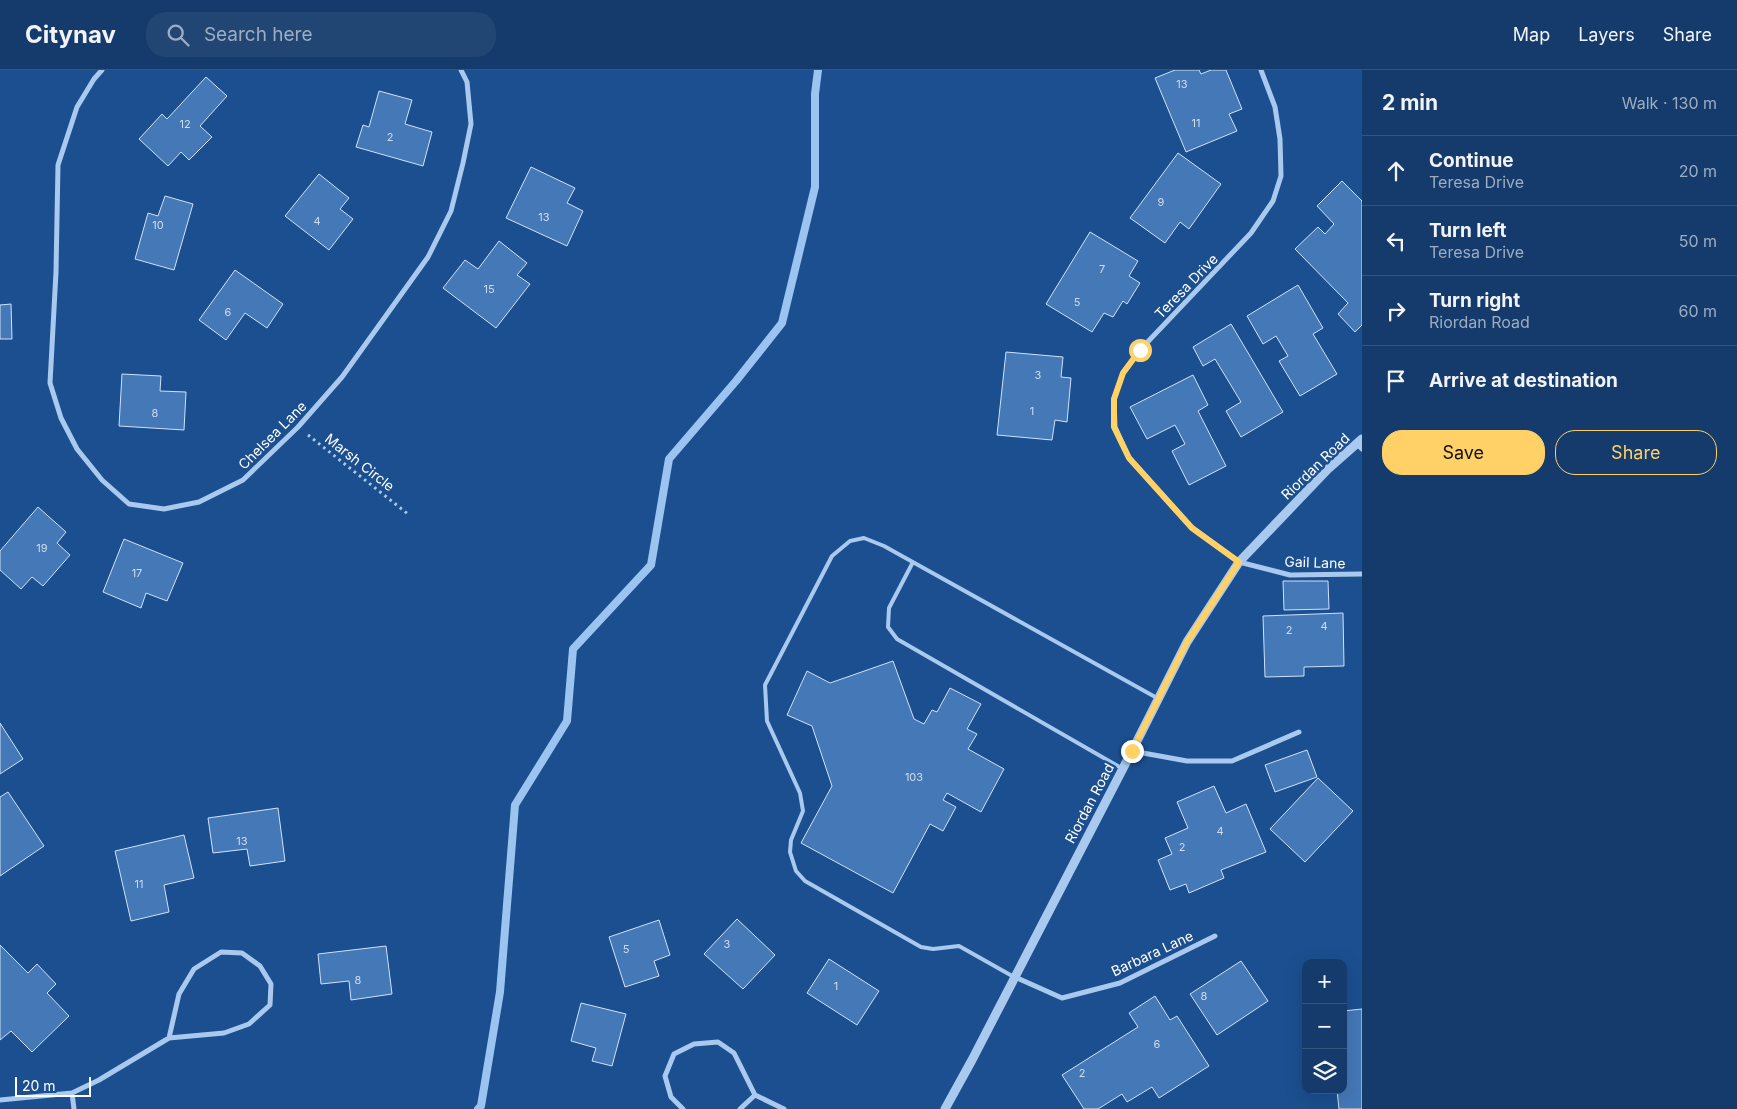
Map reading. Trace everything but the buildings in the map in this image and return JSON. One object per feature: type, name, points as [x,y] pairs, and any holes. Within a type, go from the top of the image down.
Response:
[{"type":"street","name":"Chelsea Lane","points":[[102,70],[94,79],[77,107],[58,165],[56,272],[50,383],[60,418],[77,448],[102,480],[129,504],[164,509],[199,502],[243,480],[298,427],[342,377],[428,257],[452,211],[470,124],[467,82],[461,70]]},
{"type":"street","name":"Teresa Drive","points":[[1239,562],[1192,528],[1129,458],[1114,427],[1114,399],[1123,373],[1140,350],[1251,233],[1273,201],[1281,176],[1280,140],[1275,107],[1260,70]]},
{"type":"street","name":"Riordan Road","points":[[945,1109],[1187,642],[1239,562],[1328,468],[1360,444]]},
{"type":"street","name":"Gail Lane","points":[[1239,562],[1290,575],[1362,574]]},
{"type":"street","points":[[1132,751],[1187,761],[1232,761],[1299,732]]},
{"type":"street","name":"Barbara Lane","points":[[1014,977],[1062,998],[1120,983],[1214,936]]},
{"type":"street","points":[[0,1100],[72,1093],[99,1080],[169,1038],[224,1033],[249,1024],[270,1005],[270,984],[260,966],[242,953],[221,952],[194,969],[179,994],[169,1038]]},
{"type":"street","points":[[683,1109],[671,1097],[665,1076],[674,1054],[694,1044],[718,1042],[734,1053],[755,1095],[784,1109]]},
{"type":"street","points":[[72,1093],[74,1109]]},
{"type":"street","points":[[740,1109],[755,1095]]},
{"type":"lane","points":[[1014,977],[959,946],[933,949],[921,947],[804,881],[796,871],[790,852],[791,840],[803,811],[800,793],[767,721],[765,686],[832,556],[850,541],[864,538],[913,562],[1159,699]]},
{"type":"lane","points":[[913,562],[889,608],[888,627],[897,639],[1122,769]]},
{"type":"path","name":"Marsh Circle","points":[[298,427],[408,514]]},
{"type":"waterway","points":[[478,1109],[481,1106],[500,992],[515,805],[567,721],[573,649],[651,565],[669,459],[736,381],[782,323],[815,187],[815,94],[818,70]]},
{"type":"route","points":[[1132,751],[1187,642],[1239,562],[1192,528],[1129,458],[1114,427],[1114,399],[1123,373],[1140,350]]}]
